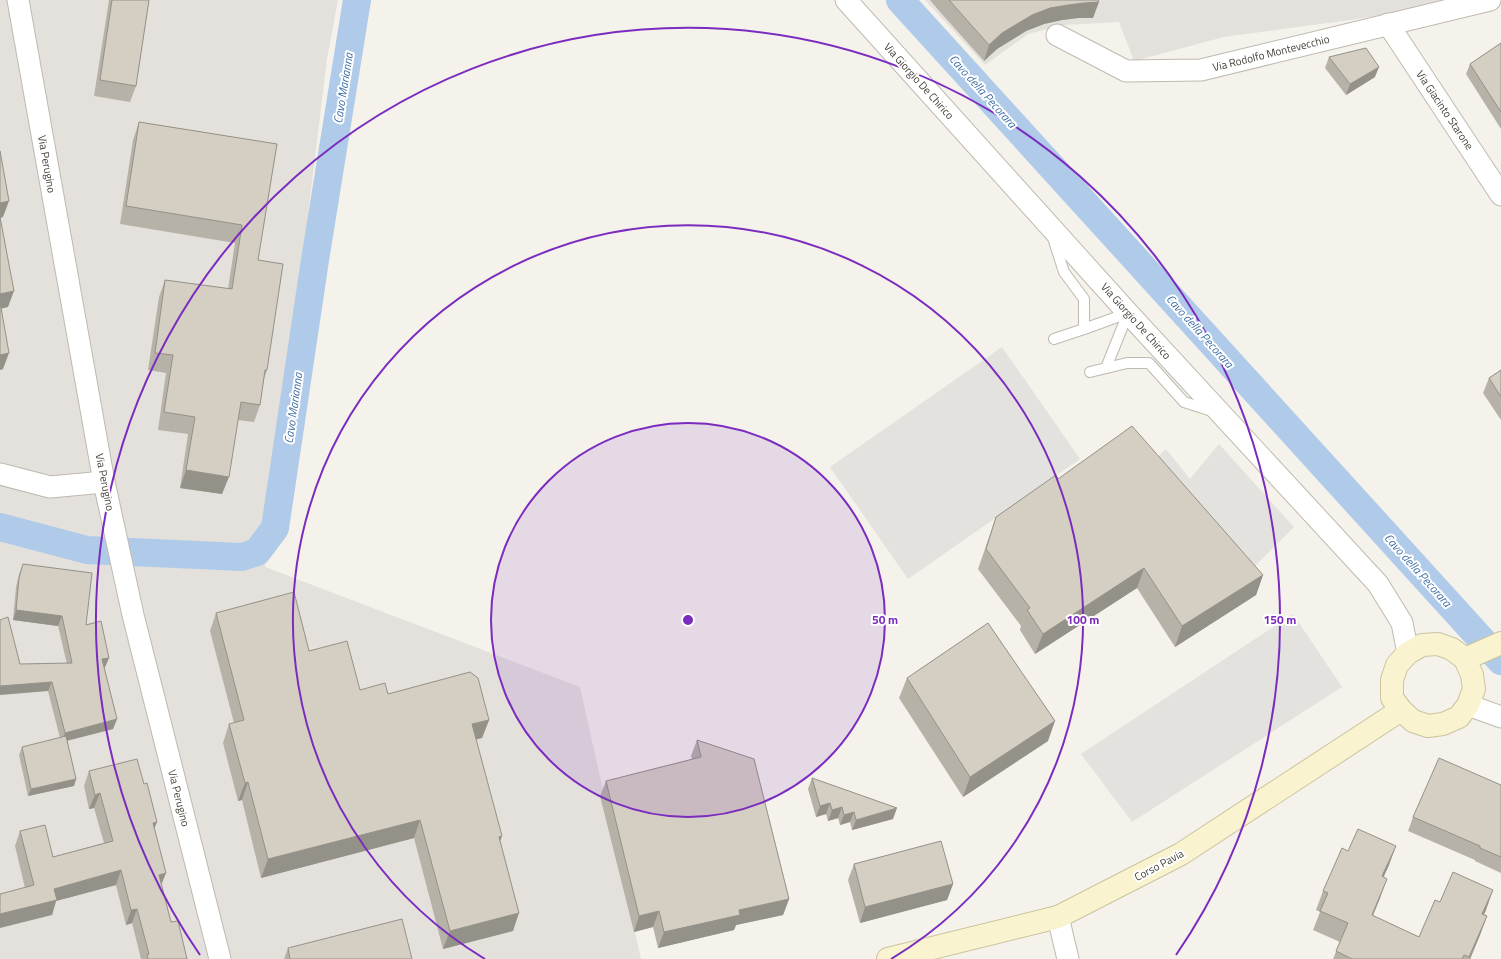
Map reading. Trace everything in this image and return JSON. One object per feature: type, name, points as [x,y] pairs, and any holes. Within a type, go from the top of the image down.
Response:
[{"type":"street","name":"Via Perugino","points":[[18,0],[104,482],[133,615],[220,959]]},
{"type":"street","name":"Via Giorgio De Chirico","points":[[846,0],[1128,313],[1378,584],[1402,623],[1408,652]]},
{"type":"street","name":"Via Rodolfo Montevecchio","points":[[1057,35],[1126,71],[1201,70],[1490,0]]},
{"type":"street","name":"Via Giacinto Starone","points":[[1388,24],[1501,195]]},
{"type":"street","points":[[0,474],[50,487],[104,482]]},
{"type":"street","points":[[1466,659],[1501,643]]},
{"type":"street","points":[[1438,644],[1452,649],[1466,659],[1472,675],[1474,689],[1468,705],[1458,717],[1443,724],[1428,726],[1413,721],[1401,710],[1392,698],[1392,680],[1397,665],[1408,652],[1422,645],[1438,644]]},
{"type":"street","points":[[1468,705],[1501,717]]},
{"type":"street","name":"Corso Pavia","points":[[888,959],[1058,917],[1181,854],[1401,710]]},
{"type":"street","points":[[1058,917],[1068,959]]},
{"type":"lane","points":[[1048,224],[1064,272],[1084,299],[1084,329]]},
{"type":"lane","points":[[1054,339],[1128,313]]},
{"type":"lane","points":[[1106,368],[1128,313]]},
{"type":"lane","points":[[1090,372],[1127,363],[1149,363],[1184,402],[1221,413]]},
{"type":"shaded area","points":[[0,0],[338,0],[327,59],[265,567],[580,687],[641,959],[0,959]]},
{"type":"shaded area","points":[[925,0],[1452,0],[1387,15],[1224,37],[1134,61],[1119,22],[1063,25],[1028,34],[985,65]]},
{"type":"shaded area","points":[[1002,347],[1080,459],[908,579],[830,467]]},
{"type":"shaded area","points":[[1219,444],[1294,527],[1247,574],[1148,466],[1166,449],[1190,479]]},
{"type":"shaded area","points":[[1293,614],[1342,687],[1132,822],[1081,754]]},
{"type":"building","points":[[112,0],[149,0],[136,86],[100,80]]},
{"type":"building","points":[[949,0],[1098,0],[1099,2],[1050,8],[1032,15],[1002,33],[989,45]]},
{"type":"building","points":[[1501,43],[1501,112],[1470,64]]},
{"type":"building","points":[[1366,48],[1379,67],[1350,84],[1329,57]]},
{"type":"building","points":[[139,122],[277,144],[258,260],[283,264],[267,370],[265,370],[260,405],[241,402],[229,477],[186,470],[195,417],[164,412],[173,355],[155,353],[165,280],[232,289],[242,225],[126,206]]},
{"type":"building","points":[[0,151],[9,201],[0,203]]},
{"type":"building","points":[[0,217],[14,291],[0,294]]},
{"type":"building","points":[[0,302],[9,353],[0,355]]},
{"type":"building","points":[[1501,370],[1501,397],[1489,378]]},
{"type":"building","points":[[1132,426],[1263,575],[1182,626],[1144,568],[1043,634],[1027,610],[1030,608],[986,549],[996,517],[1056,475],[1058,479]]},
{"type":"building","points":[[23,564],[92,573],[86,625],[101,621],[109,658],[102,659],[117,719],[65,733],[52,682],[0,686],[0,620],[8,617],[20,664],[72,663],[62,616],[16,610],[19,578]]},
{"type":"building","points":[[294,592],[309,651],[347,641],[360,690],[385,683],[388,694],[470,672],[478,678],[489,720],[472,724],[502,836],[499,837],[519,913],[450,931],[420,820],[268,859],[248,782],[245,783],[229,724],[244,720],[216,613]]},
{"type":"building","points":[[988,623],[1055,721],[970,777],[907,678]]},
{"type":"building","points":[[66,736],[76,779],[31,789],[22,747]]},
{"type":"building","points":[[697,740],[754,759],[789,899],[739,910],[740,915],[664,932],[659,911],[639,916],[606,781],[701,757]]},
{"type":"building","points":[[1439,758],[1501,785],[1501,857],[1480,848],[1480,846],[1413,817]]},
{"type":"building","points":[[137,759],[144,784],[147,783],[157,822],[153,823],[166,873],[159,875],[171,922],[178,921],[187,959],[148,959],[147,955],[149,954],[137,909],[131,910],[121,870],[54,889],[57,900],[0,914],[0,894],[34,885],[20,831],[45,825],[53,857],[113,841],[100,793],[95,795],[89,771]]},
{"type":"building","points":[[812,778],[897,808],[856,820],[854,812],[844,815],[842,807],[832,810],[830,803],[820,806]]},
{"type":"building","points":[[1358,829],[1396,846],[1382,876],[1387,879],[1372,915],[1419,937],[1435,900],[1440,902],[1453,872],[1493,890],[1482,914],[1487,916],[1469,957],[1464,955],[1462,959],[1352,959],[1336,951],[1348,923],[1320,911],[1328,893],[1323,891],[1342,848],[1348,851]]},
{"type":"building","points":[[941,841],[953,884],[865,907],[854,864]]},
{"type":"building","points":[[402,919],[412,959],[290,959],[288,948]]},
{"type":"waterway","name":"Cavo Marianna","points":[[0,527],[87,550],[242,557],[257,552],[275,528],[315,260],[357,0]]},
{"type":"waterway","name":"Cavo della Pecorara","points":[[900,0],[1501,661]]}]
